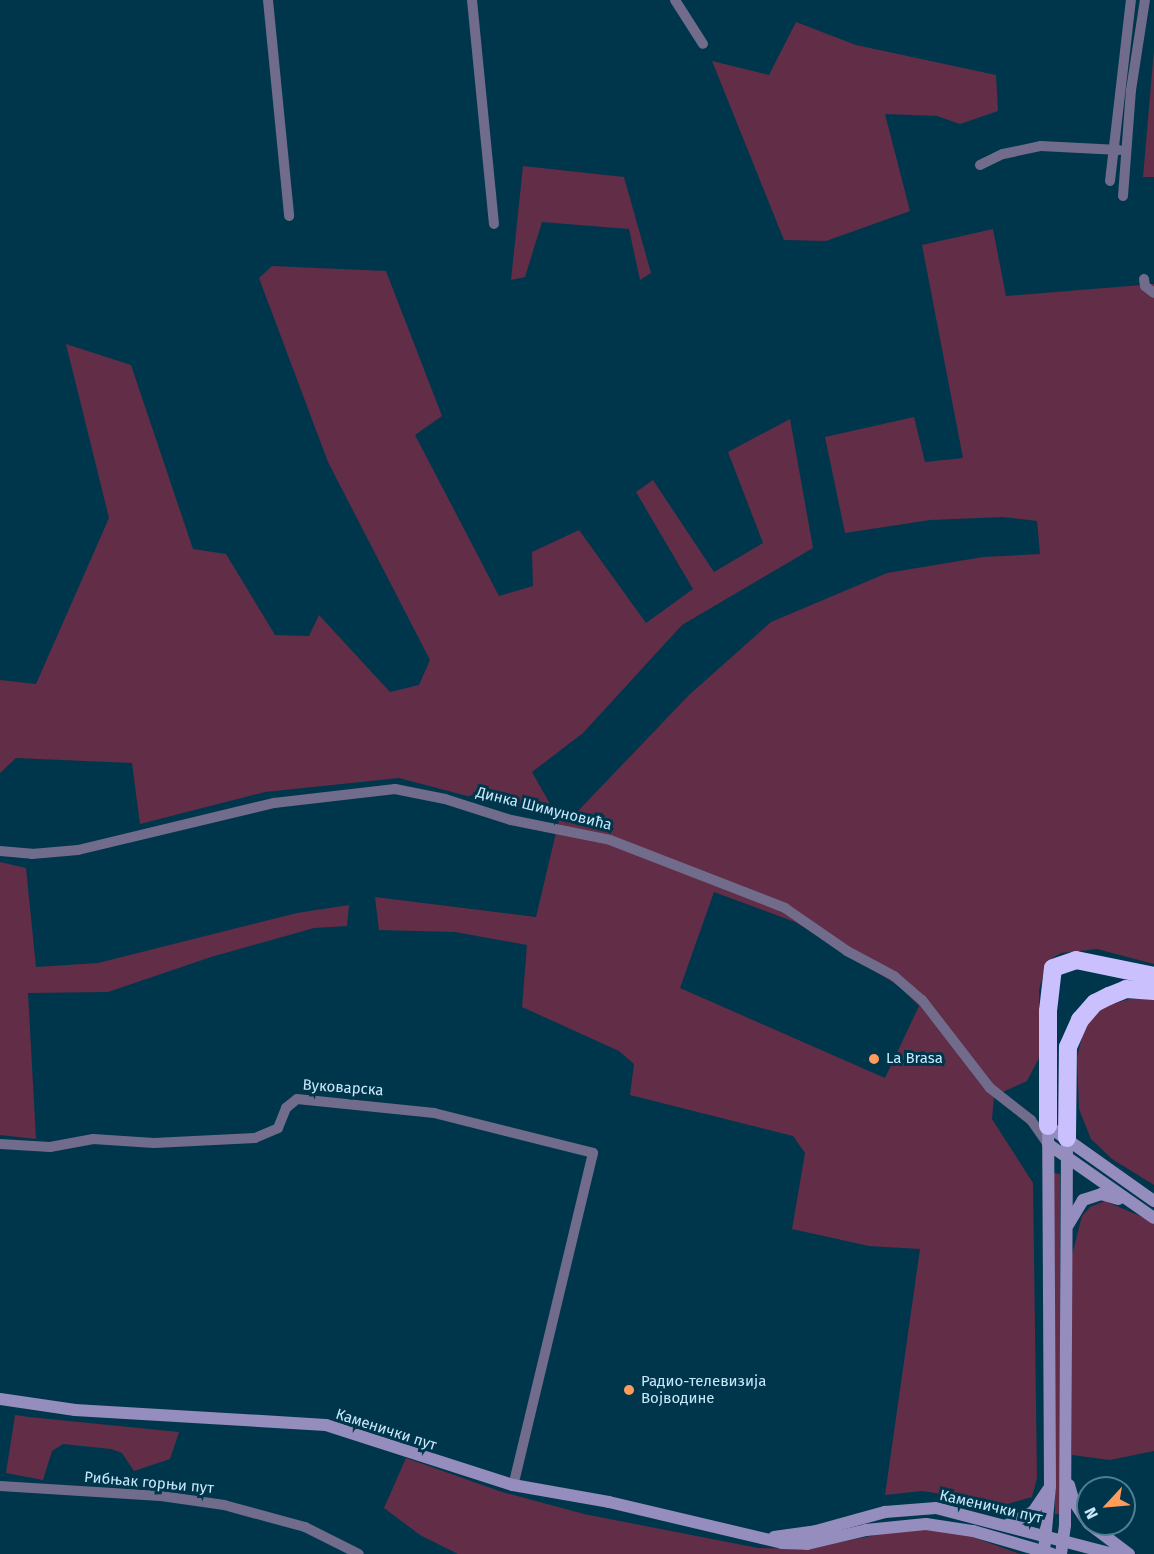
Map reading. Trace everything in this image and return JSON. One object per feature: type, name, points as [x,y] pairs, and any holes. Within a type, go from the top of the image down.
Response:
[{"type":"highway","points":[[1042,1130],[1048,1011],[1053,968],[1076,960],[1154,976]]},
{"type":"highway","points":[[1067,1138],[1068,1047],[1080,1020],[1095,1003],[1126,989],[1154,991]]},
{"type":"main road","points":[[1042,1130],[1067,1138],[1154,1201]]},
{"type":"main road","points":[[1042,1130],[1067,1159],[1154,1218]]},
{"type":"main road","points":[[1042,1130],[1050,1486],[1048,1553]]},
{"type":"main road","points":[[1060,1554],[1064,1540],[1067,1138]]},
{"type":"main road","points":[[1065,1235],[1076,1207],[1093,1195],[1111,1196],[1136,1207]]},
{"type":"main road","name":"Каменички пут","points":[[0,1399],[75,1410],[326,1425],[513,1485],[609,1502],[754,1539],[807,1544],[866,1530],[926,1524],[973,1531],[1048,1553]]},
{"type":"main road","points":[[1064,1459],[1076,1505]]},
{"type":"main road","points":[[1007,1525],[1033,1512],[1050,1486]]},
{"type":"main road","name":"Каменички пут","points":[[754,1539],[816,1531],[911,1508],[936,1508],[1113,1554]]},
{"type":"main road","points":[[1104,1536],[1129,1554]]},
{"type":"street","points":[[268,0],[289,216]]},
{"type":"street","points":[[472,0],[494,224]]},
{"type":"street","points":[[675,0],[703,44]]},
{"type":"street","points":[[1110,181],[1131,0]]},
{"type":"street","points":[[1123,196],[1126,151],[1145,0]]},
{"type":"street","points":[[980,165],[1003,154],[1041,146],[1126,151]]},
{"type":"street","points":[[1144,279],[1145,286],[1154,293]]},
{"type":"street","name":"Динка Шимуновића","points":[[0,851],[32,854],[78,850],[274,803],[395,789],[445,799],[511,820],[610,840],[785,908],[847,951],[894,976],[921,1000],[990,1088],[1042,1130]]},
{"type":"street","name":"Вуковарска","points":[[0,1144],[38,1147],[93,1139],[164,1143],[255,1138],[278,1128],[286,1108],[297,1098],[434,1113],[593,1153],[513,1485]]},
{"type":"street","name":"Рибњак горњи пут","points":[[0,1486],[162,1496],[225,1505],[305,1527],[359,1554]]},
{"type":"shaded area","points":[[796,22],[856,45],[996,75],[998,111],[960,124],[937,116],[885,114],[910,211],[826,241],[784,240],[712,61],[769,75]]},
{"type":"shaded area","points":[[1154,50],[1154,177],[1143,177]]},
{"type":"shaded area","points":[[523,166],[624,177],[651,273],[640,280],[629,229],[542,222],[525,277],[511,280]]},
{"type":"shaded area","points":[[993,229],[1006,296],[1154,284],[1154,964],[1097,949],[1061,953],[1047,961],[1039,990],[1040,1056],[1027,1081],[994,1096],[992,1119],[1033,1183],[1037,1478],[1032,1497],[1007,1504],[922,1491],[885,1495],[920,1249],[869,1246],[792,1229],[805,1153],[793,1136],[630,1095],[634,1064],[619,1051],[522,1007],[527,945],[455,932],[379,930],[375,897],[536,917],[559,820],[577,812],[689,695],[771,622],[887,573],[983,557],[1040,554],[1037,521],[1003,517],[930,520],[845,533],[825,437],[914,417],[925,462],[963,458],[922,245]],"holes":[[[714,892],[795,922],[899,986],[919,1006],[885,1078],[680,988]]]},
{"type":"shaded area","points":[[272,266],[386,271],[442,416],[415,435],[499,596],[533,586],[532,552],[579,530],[646,623],[693,589],[636,492],[653,480],[714,572],[763,543],[728,452],[790,419],[813,548],[682,625],[583,733],[532,772],[559,820],[399,778],[265,792],[140,824],[132,763],[16,758],[0,773],[0,680],[36,684],[109,518],[66,344],[131,365],[193,549],[226,554],[275,635],[309,636],[319,615],[390,692],[419,685],[430,660],[328,462],[259,278]]},
{"type":"shaded area","points":[[0,862],[26,868],[36,967],[98,963],[297,913],[349,905],[347,926],[314,928],[211,957],[108,992],[28,993],[36,1139],[0,1135]]},
{"type":"shaded area","points":[[1129,999],[1154,999],[1154,1185],[1112,1159],[1091,1139],[1079,1109],[1077,1058],[1083,1032],[1093,1015],[1109,1005]]},
{"type":"shaded area","points":[[1054,1173],[1060,1174],[1060,1514],[1055,1514]]},
{"type":"shaded area","points":[[1105,1201],[1154,1222],[1154,1451],[1110,1460],[1072,1455],[1072,1255],[1082,1216],[1090,1207]]},
{"type":"shaded area","points":[[15,1415],[179,1432],[170,1459],[134,1471],[122,1453],[111,1449],[63,1444],[52,1451],[43,1480],[6,1473]]},
{"type":"shaded area","points":[[406,1458],[502,1492],[584,1514],[758,1548],[806,1549],[921,1526],[964,1534],[1020,1554],[458,1554],[420,1535],[384,1508]]},
{"type":"place","name":"La Brasa","points":[[874,1059]]},
{"type":"place","name":"Радио-телевизија Војводине","points":[[629,1390]]}]
